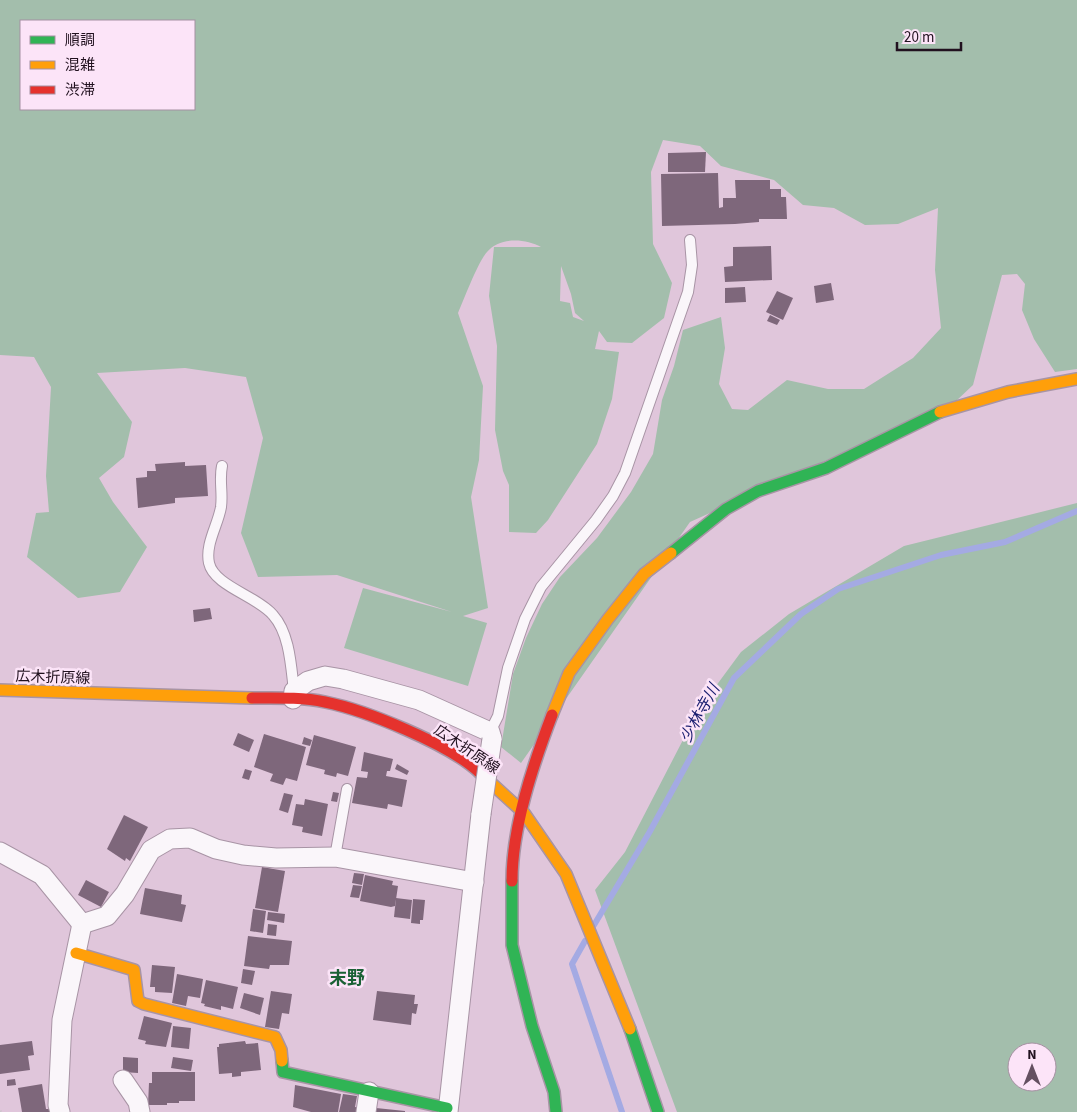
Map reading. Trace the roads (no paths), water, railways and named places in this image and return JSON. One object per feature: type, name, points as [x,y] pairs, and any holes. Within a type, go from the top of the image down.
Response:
[{"type":"street","points":[[556,1112],[554,1092],[532,1026],[512,944],[512,853],[524,813],[538,752],[570,673],[644,574],[726,509],[758,491],[826,468],[930,415],[1008,392],[1077,380]]},
{"type":"street","points":[[76,953],[134,970],[138,1001],[144,1004],[275,1037],[280,1050],[283,1072],[448,1110],[481,814],[492,736],[419,700],[344,679],[325,676],[308,681],[294,695]]},
{"type":"street","name":"広木折原線","points":[[0,690],[294,695],[355,710],[424,737],[476,769],[524,813],[566,874],[638,1049],[658,1112]]},
{"type":"street","points":[[82,924],[107,916],[126,894],[151,850],[170,839],[190,838],[216,849],[243,855],[276,858],[334,857],[474,882]]},
{"type":"street","points":[[0,852],[42,875],[82,924]]},
{"type":"street","points":[[60,1112],[58,1105],[62,1020],[82,924]]},
{"type":"street","points":[[124,1080],[138,1102],[140,1112]]},
{"type":"street","points":[[366,1112],[369,1092]]},
{"type":"lane","points":[[492,736],[508,668],[522,627],[541,587],[596,520],[613,496],[625,473],[688,292],[692,265],[690,240]]},
{"type":"lane","points":[[222,466],[220,510],[209,547],[209,564],[220,581],[255,599],[274,615],[285,638],[294,695]]},
{"type":"lane","points":[[334,857],[347,789]]},
{"type":"waterway","name":"少林寺川","points":[[594,925],[649,833],[734,678],[801,614],[838,589],[941,555],[1005,542],[1077,511]]},
{"type":"waterway","name":"少林寺川","points":[[585,941],[572,964],[622,1112]]},
{"type":"district","name":"末野","points":[[347,978]]}]
